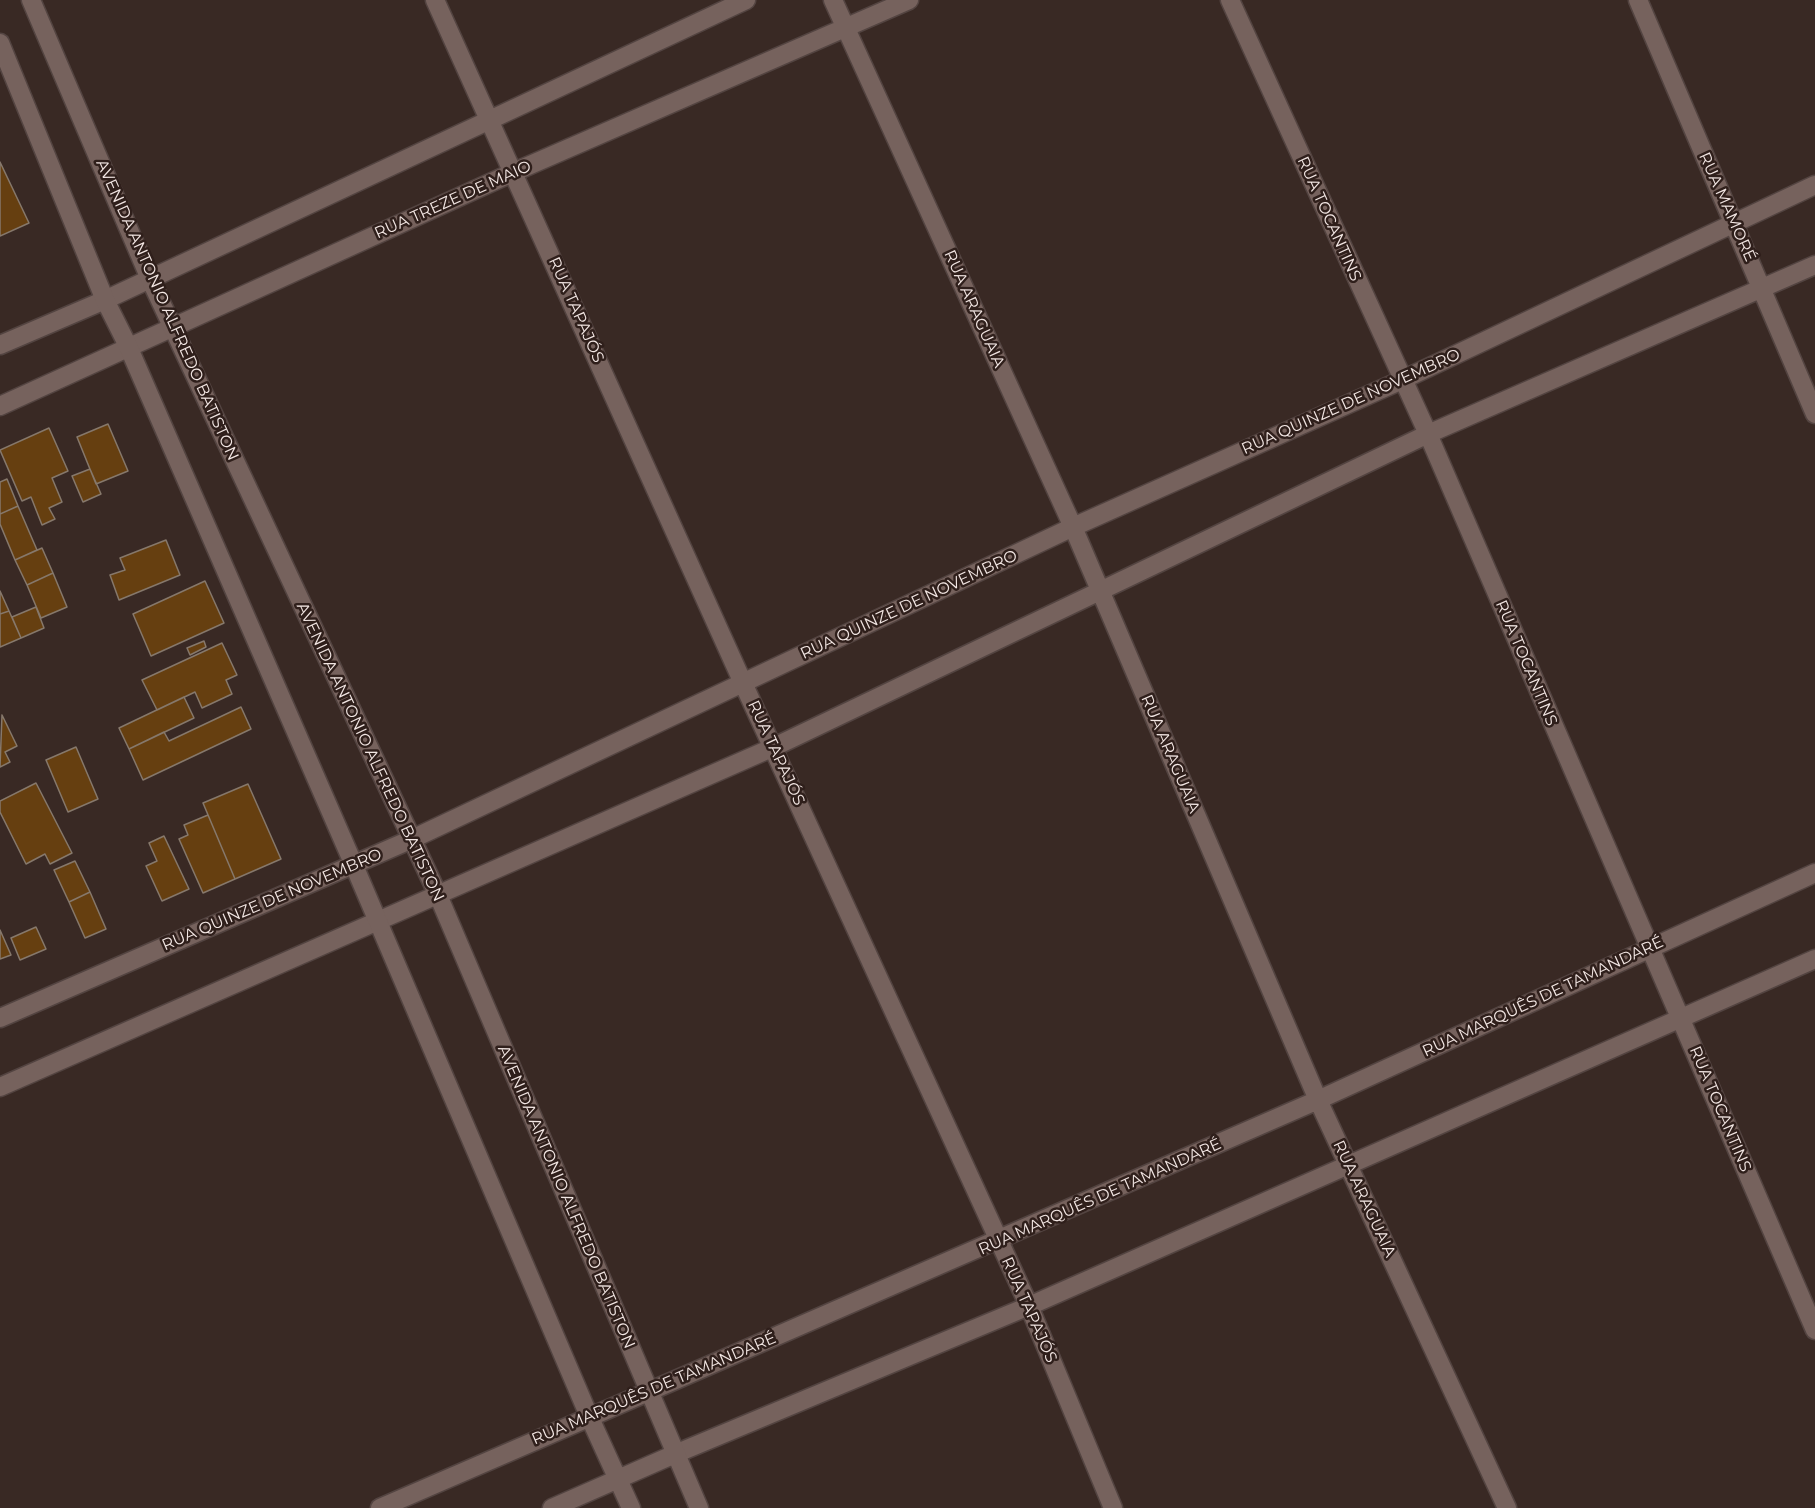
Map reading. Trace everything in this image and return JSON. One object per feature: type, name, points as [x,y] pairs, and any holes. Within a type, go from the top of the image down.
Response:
[{"type":"street","name":"AVENIDA ANTONIO ALFREDO BATISTON","points":[[30,0],[150,279],[438,896],[699,1508]]},
{"type":"street","name":"RUA TAPAJÓS","points":[[435,0],[743,683],[1029,1306],[1113,1508]]},
{"type":"street","points":[[0,345],[105,300],[746,0]]},
{"type":"street","name":"RUA ARAGUAIA","points":[[833,0],[1073,527],[1318,1101],[1507,1508]]},
{"type":"street","name":"RUA TREZE DE MAIO","points":[[0,406],[514,172],[909,0]]},
{"type":"street","name":"RUA TOCANTINS","points":[[1230,0],[1428,434],[1648,949],[1681,1019],[1815,1330]]},
{"type":"street","name":"RUA MAMORÉ","points":[[1638,0],[1733,222],[1764,288],[1815,414]]},
{"type":"street","points":[[0,44],[105,300],[128,346],[379,923],[589,1416],[631,1508]]},
{"type":"street","name":"RUA QUINZE DE NOVEMBRO","points":[[0,1018],[410,840],[1073,527],[1402,380],[1815,185]]},
{"type":"street","points":[[0,1088],[379,923],[774,747],[1428,434],[1815,266]]},
{"type":"street","name":"RUA MARQUÊS DE TAMANDARÉ","points":[[380,1508],[589,1416],[998,1242],[1318,1101],[1815,873]]},
{"type":"street","points":[[552,1508],[1029,1306],[1815,959]]},
{"type":"building","points":[[0,162],[29,223],[0,236]]},
{"type":"building","points":[[108,424],[128,471],[96,484],[77,437]]},
{"type":"building","points":[[49,428],[68,471],[52,478],[62,502],[49,508],[55,519],[42,525],[31,497],[22,501],[0,450]]},
{"type":"building","points":[[90,469],[101,494],[83,502],[72,476]]},
{"type":"building","points":[[7,479],[18,506],[0,514],[0,482]]},
{"type":"building","points":[[18,506],[37,550],[15,560],[0,524],[0,514]]},
{"type":"building","points":[[166,540],[180,575],[119,600],[110,575],[125,570],[120,558]]},
{"type":"building","points":[[42,548],[53,573],[27,585],[15,560]]},
{"type":"building","points":[[53,573],[67,607],[41,618],[27,585]]},
{"type":"building","points":[[205,581],[224,623],[151,656],[133,614]]},
{"type":"building","points":[[0,591],[9,611],[0,614]]},
{"type":"building","points":[[36,607],[44,628],[21,638],[12,617]]},
{"type":"building","points":[[9,611],[21,638],[0,647],[0,614]]},
{"type":"building","points":[[204,641],[206,647],[190,655],[187,648]]},
{"type":"building","points":[[222,643],[237,675],[226,680],[232,694],[202,708],[195,692],[157,710],[142,680]]},
{"type":"building","points":[[184,697],[194,718],[129,749],[119,728]]},
{"type":"building","points":[[241,707],[251,729],[143,780],[129,749],[164,732],[169,741]]},
{"type":"building","points":[[2,715],[17,746],[5,752],[10,762],[0,767]]},
{"type":"building","points":[[76,747],[98,799],[68,812],[46,760]]},
{"type":"building","points":[[36,783],[72,853],[50,864],[45,854],[26,864],[0,812],[0,801]]},
{"type":"building","points":[[248,784],[281,859],[235,879],[203,803]]},
{"type":"building","points":[[208,815],[235,879],[203,893],[179,839],[188,835],[184,825]]},
{"type":"building","points":[[164,836],[189,889],[162,901],[146,866],[157,861],[149,843]]},
{"type":"building","points":[[75,861],[90,892],[69,902],[54,870]]},
{"type":"building","points":[[90,892],[106,929],[85,938],[69,902]]},
{"type":"building","points":[[36,927],[46,949],[20,960],[11,938]]},
{"type":"building","points":[[0,930],[11,955],[0,959]]}]
